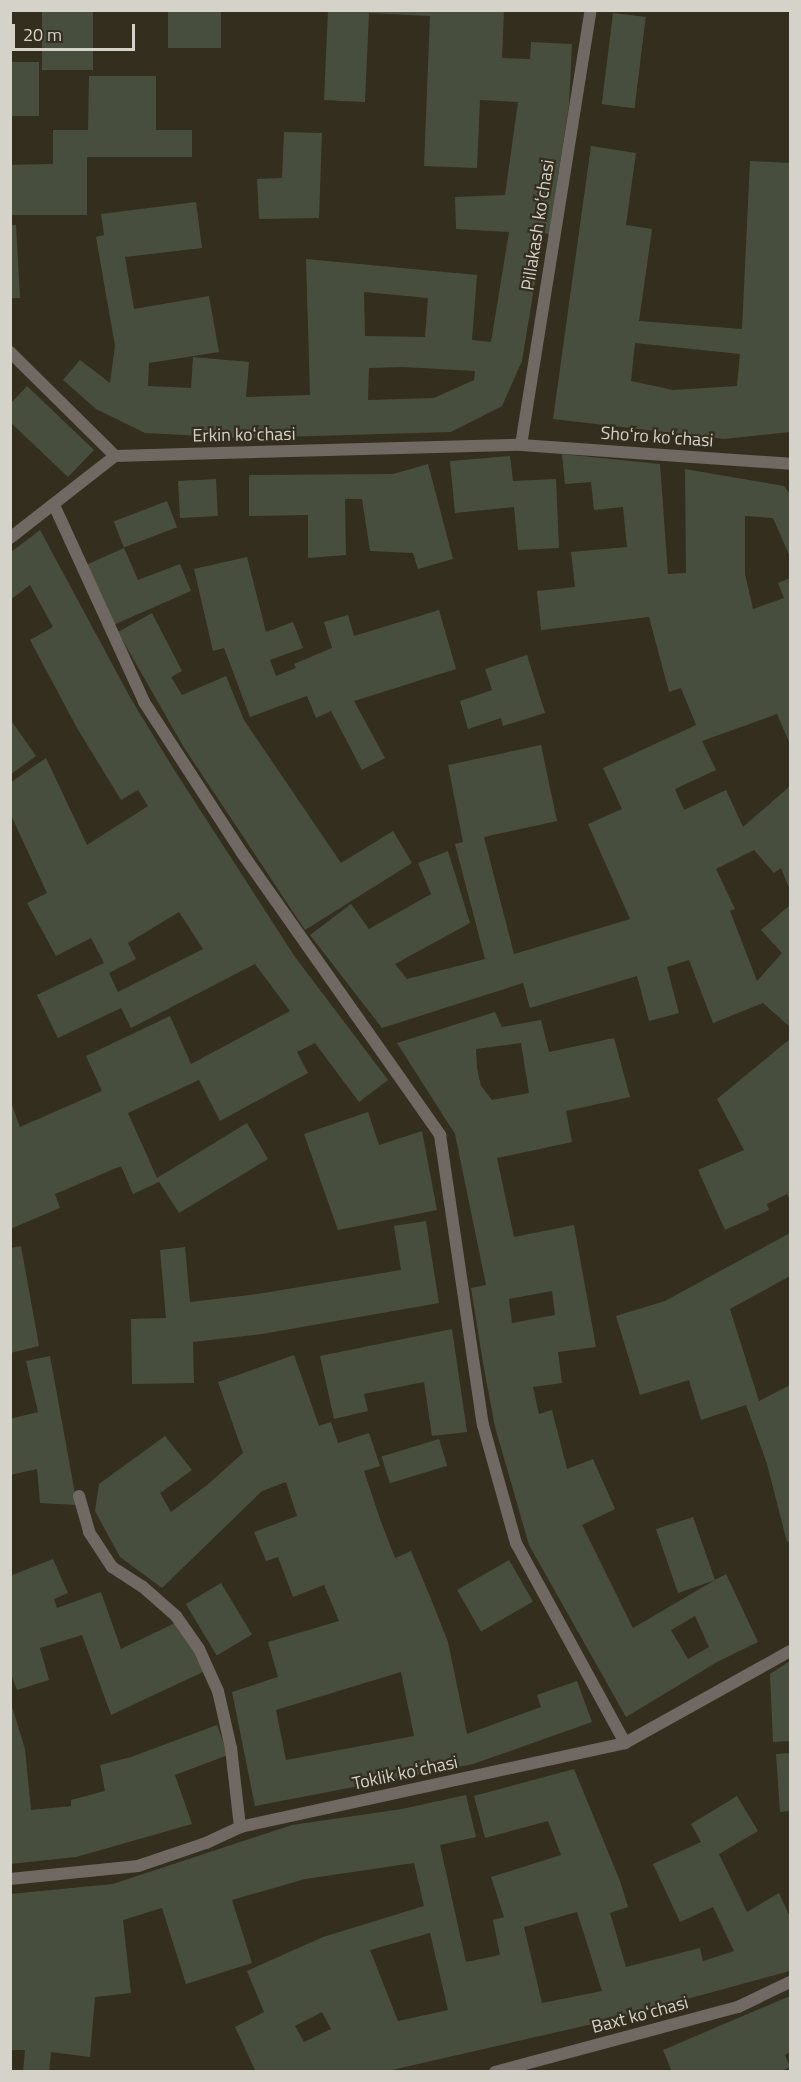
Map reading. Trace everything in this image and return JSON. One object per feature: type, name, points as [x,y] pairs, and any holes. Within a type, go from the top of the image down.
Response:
[{"type":"street","name":"Pillakash koʻchasi","points":[[521,446],[591,10]]},
{"type":"street","points":[[10,352],[115,456],[10,538]]},
{"type":"street","name":"Erkin koʻchasi","points":[[115,456],[521,446]]},
{"type":"street","name":"Shoʻro koʻchasi","points":[[521,446],[790,464]]},
{"type":"street","points":[[54,505],[144,702],[242,853],[440,1135],[483,1425],[516,1544],[625,1743]]},
{"type":"street","points":[[79,1496],[88,1532],[111,1567],[143,1587],[176,1616],[199,1648],[218,1691],[231,1748],[240,1827]]},
{"type":"street","name":"Toklik koʻchasi","points":[[10,1879],[138,1866],[206,1843],[240,1827],[625,1743],[790,1651]]},
{"type":"street","name":"Baxt koʻchasi","points":[[495,2072],[738,2007],[790,1982]]},
{"type":"building","points":[[42,10],[93,10],[93,70],[42,70]]},
{"type":"building","points":[[168,10],[221,10],[221,48],[168,48]]},
{"type":"building","points":[[328,10],[504,10],[502,58],[530,59],[531,42],[572,44],[569,105],[549,234],[543,233],[522,361],[502,406],[451,432],[242,438],[145,433],[96,409],[63,380],[80,360],[110,383],[115,346],[96,237],[104,235],[101,214],[196,202],[202,248],[125,257],[134,309],[209,296],[219,352],[149,363],[148,386],[191,388],[193,357],[249,362],[246,397],[310,395],[306,259],[477,275],[472,340],[491,342],[509,232],[456,229],[455,197],[505,195],[518,102],[480,100],[477,168],[424,166],[430,16],[369,13],[365,102],[324,100]],"holes":[[[364,292],[428,298],[425,337],[365,336]],[[403,367],[475,371],[474,380],[434,398],[368,400],[369,368]]]},
{"type":"building","points":[[613,13],[646,17],[635,108],[602,104]]},
{"type":"building","points":[[10,62],[39,62],[39,116],[10,116]]},
{"type":"building","points":[[89,76],[156,76],[156,130],[192,130],[192,157],[87,157],[87,215],[10,215],[10,165],[53,164],[53,130],[88,130]]},
{"type":"building","points":[[284,132],[322,133],[319,218],[259,219],[257,179],[282,178]]},
{"type":"building","points":[[591,146],[636,153],[626,225],[652,229],[639,321],[742,329],[750,161],[790,163],[790,432],[724,439],[553,419]],"holes":[[[635,343],[740,354],[737,386],[673,390],[631,381]]]},
{"type":"building","points":[[10,225],[16,225],[20,298],[10,298]]},
{"type":"building","points":[[27,386],[94,450],[68,477],[10,422],[10,404]]},
{"type":"building","points":[[562,454],[660,464],[668,574],[686,573],[685,469],[784,486],[790,494],[790,557],[773,518],[745,516],[745,574],[753,609],[784,598],[778,583],[790,578],[790,744],[777,714],[702,741],[716,770],[675,789],[684,810],[726,790],[743,827],[790,786],[790,890],[781,868],[774,873],[754,850],[716,869],[735,909],[730,911],[757,981],[782,953],[761,930],[790,905],[790,1027],[763,1003],[713,1023],[689,960],[667,967],[679,1013],[649,1021],[637,976],[530,1008],[523,983],[382,1028],[310,935],[351,904],[369,929],[431,894],[418,863],[448,851],[470,923],[395,964],[407,979],[485,959],[455,844],[463,842],[448,765],[541,745],[557,821],[484,837],[514,954],[630,919],[588,824],[622,809],[603,768],[696,725],[681,688],[669,692],[649,617],[541,630],[537,591],[575,587],[571,552],[627,547],[623,507],[594,510],[591,482],[565,484]]},
{"type":"building","points":[[510,456],[513,481],[556,479],[559,548],[518,550],[514,507],[455,513],[450,461]]},
{"type":"building","points":[[428,464],[453,559],[418,569],[413,553],[370,551],[362,499],[345,499],[346,555],[308,558],[308,515],[249,516],[249,475],[393,474]]},
{"type":"building","points":[[216,479],[218,516],[180,518],[178,481]]},
{"type":"building","points":[[167,501],[177,527],[124,548],[114,521]]},
{"type":"building","points":[[40,530],[131,699],[173,768],[295,957],[388,1080],[359,1102],[315,1043],[297,1052],[308,1073],[220,1121],[199,1080],[128,1113],[157,1178],[247,1123],[268,1159],[179,1213],[159,1182],[133,1194],[121,1166],[55,1194],[60,1208],[10,1229],[10,1100],[20,1127],[102,1091],[86,1056],[170,1016],[191,1064],[290,1011],[255,964],[131,1028],[121,1008],[58,1038],[37,995],[104,963],[91,938],[56,956],[27,903],[47,893],[10,813],[10,783],[46,758],[87,845],[148,806],[138,790],[121,800],[77,728],[30,640],[53,627],[30,585],[10,600],[10,553]],"holes":[[[179,912],[203,949],[118,992],[109,973],[136,959],[128,943]]]},
{"type":"building","points":[[124,548],[138,580],[180,564],[191,591],[113,625],[86,565]]},
{"type":"building","points":[[247,557],[266,632],[293,622],[303,648],[270,660],[276,676],[296,668],[294,664],[332,648],[324,622],[348,615],[354,636],[439,610],[456,669],[354,701],[385,758],[362,770],[331,711],[316,718],[307,696],[250,717],[224,648],[213,651],[194,569]]},
{"type":"building","points":[[152,613],[182,671],[171,677],[182,695],[226,676],[244,720],[341,863],[393,831],[412,863],[305,930],[183,746],[118,632]]},
{"type":"building","points":[[527,655],[545,713],[503,726],[501,718],[468,729],[460,701],[492,690],[485,669]]},
{"type":"building","points":[[10,719],[36,756],[10,775]]},
{"type":"building","points":[[495,1012],[502,1027],[541,1020],[549,1052],[614,1038],[630,1097],[566,1111],[572,1142],[497,1158],[514,1237],[574,1225],[596,1347],[558,1352],[562,1383],[533,1387],[539,1414],[552,1410],[567,1469],[593,1459],[615,1509],[582,1525],[633,1628],[726,1574],[758,1642],[717,1662],[626,1717],[529,1545],[495,1427],[483,1363],[471,1288],[486,1285],[455,1134],[397,1043]],"holes":[[[521,1043],[529,1093],[492,1100],[481,1086],[476,1049]],[[552,1291],[555,1315],[512,1323],[509,1299]],[[695,1616],[709,1647],[688,1659],[671,1630]]]},
{"type":"building","points":[[790,1039],[790,1200],[787,1194],[767,1204],[769,1210],[725,1230],[698,1170],[744,1150],[717,1099]]},
{"type":"building","points":[[368,1112],[379,1145],[422,1131],[437,1210],[338,1230],[304,1134]]},
{"type":"building","points":[[426,1221],[439,1303],[262,1334],[193,1342],[194,1383],[132,1384],[131,1319],[166,1318],[160,1250],[185,1247],[190,1302],[258,1294],[401,1270],[394,1226]]},
{"type":"building","points":[[790,1233],[790,1276],[730,1309],[759,1401],[790,1385],[790,1541],[787,1542],[767,1464],[746,1405],[701,1420],[689,1380],[640,1395],[616,1316],[665,1301]]},
{"type":"building","points":[[21,1246],[39,1346],[10,1353],[10,1248]]},
{"type":"building","points":[[452,1329],[467,1432],[432,1436],[424,1382],[364,1394],[368,1411],[334,1419],[320,1356]]},
{"type":"building","points":[[294,1355],[319,1426],[331,1422],[338,1443],[369,1433],[380,1466],[364,1471],[395,1558],[411,1551],[448,1642],[467,1734],[541,1707],[537,1695],[577,1681],[592,1722],[473,1764],[255,1806],[232,1692],[278,1677],[268,1642],[339,1621],[324,1585],[293,1597],[278,1557],[266,1561],[254,1532],[297,1516],[286,1482],[262,1491],[162,1588],[120,1557],[95,1511],[99,1484],[165,1436],[192,1470],[160,1493],[171,1512],[206,1486],[243,1453],[218,1382]],"holes":[[[401,1672],[414,1736],[286,1760],[276,1710]]]},
{"type":"building","points":[[50,1356],[77,1505],[40,1503],[37,1469],[10,1475],[10,1419],[38,1412],[26,1361]]},
{"type":"building","points":[[439,1439],[447,1466],[390,1483],[382,1457]]},
{"type":"building","points":[[693,1517],[715,1580],[678,1593],[656,1529]]},
{"type":"building","points":[[53,1559],[68,1593],[54,1599],[57,1608],[101,1592],[121,1649],[179,1621],[203,1672],[111,1715],[82,1635],[40,1648],[49,1680],[17,1690],[10,1671],[10,1576]]},
{"type":"building","points":[[509,1560],[533,1602],[481,1632],[457,1590]]},
{"type":"building","points":[[221,1583],[252,1634],[217,1656],[186,1604]]},
{"type":"building","points":[[790,1661],[790,1741],[773,1742],[770,1674]]},
{"type":"building","points":[[10,1700],[25,1749],[31,1810],[71,1806],[71,1800],[105,1791],[100,1765],[131,1757],[217,1725],[228,1755],[175,1775],[192,1824],[76,1857],[10,1864]]},
{"type":"building","points":[[790,1753],[790,1811],[780,1812],[776,1754]]},
{"type":"building","points":[[574,1769],[620,1881],[628,1907],[610,1913],[626,1967],[700,1948],[703,1961],[734,1951],[713,1907],[680,1922],[653,1864],[701,1842],[691,1824],[737,1796],[758,1831],[719,1854],[747,1912],[779,1893],[790,1917],[790,1971],[610,2020],[383,2072],[256,2072],[235,2027],[264,2012],[247,1971],[323,1937],[424,1906],[414,1863],[305,1879],[232,1900],[252,1963],[186,1984],[162,1908],[123,1920],[131,1993],[95,1997],[90,2057],[51,2052],[49,2072],[23,2072],[25,2050],[10,2050],[10,1894],[113,1884],[292,1825],[402,1809],[466,1795],[476,1837],[440,1845],[466,1962],[500,1955],[493,1920],[504,1917],[491,1877],[561,1855],[548,1821],[485,1838],[474,1796]],"holes":[[[577,1912],[602,1991],[542,2003],[524,1927]],[[430,1933],[448,2010],[398,2021],[370,1950]],[[322,2012],[331,2029],[304,2042],[295,2026]]]},
{"type":"building","points":[[790,1996],[790,2052],[785,2055],[790,2067],[779,2072],[672,2072],[663,2050]]}]
